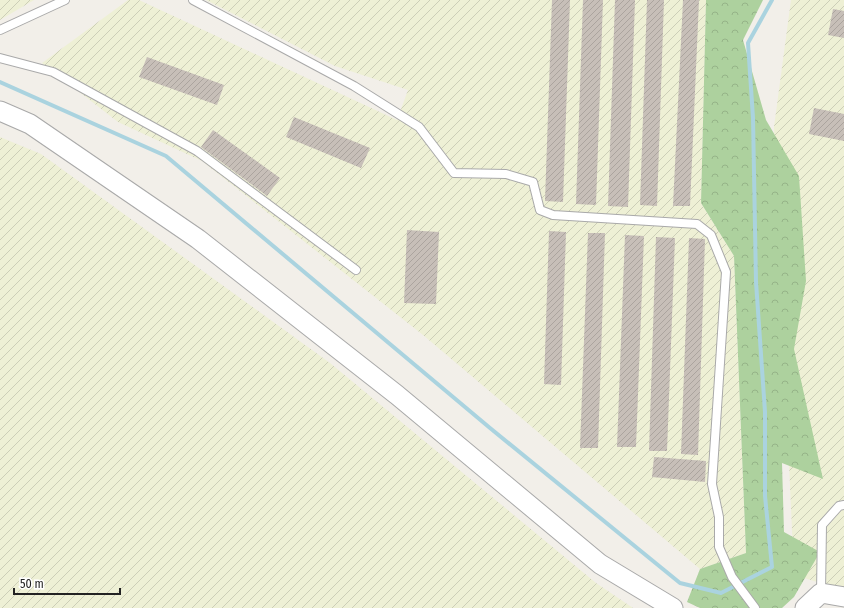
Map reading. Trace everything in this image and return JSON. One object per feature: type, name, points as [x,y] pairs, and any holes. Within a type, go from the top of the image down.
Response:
[{"type":"street","points":[[0,111],[30,124],[198,239],[397,395],[600,564],[674,608]]},
{"type":"street","points":[[805,608],[822,593],[844,597]]},
{"type":"lane","points":[[0,30],[65,0]]},
{"type":"lane","points":[[193,0],[354,86],[419,127],[454,173],[506,174],[533,182],[540,210],[553,215],[697,224],[711,235],[726,272],[712,484],[719,516],[719,547],[732,576],[755,608]]},
{"type":"lane","points":[[0,58],[13,63],[53,72],[197,151],[356,270]]},
{"type":"lane","points":[[822,593],[822,526],[839,506],[844,505]]},
{"type":"green space","points":[[0,0],[34,0],[0,20]]},
{"type":"green space","points":[[128,0],[139,0],[397,120],[408,90],[335,66],[206,0],[706,0],[701,203],[734,256],[746,553],[700,569],[423,335],[202,161],[118,122],[42,63]]},
{"type":"green space","points":[[706,0],[763,0],[743,40],[766,120],[799,176],[806,281],[794,349],[823,479],[782,463],[784,532],[820,552],[794,597],[782,608],[700,608],[687,602],[700,569],[746,553],[734,256],[701,203]]},
{"type":"green space","points":[[791,0],[844,0],[844,590],[794,575],[774,127]]},
{"type":"green space","points":[[0,137],[41,154],[330,363],[596,583],[633,608],[0,608]]},
{"type":"building","points":[[552,0],[570,0],[563,202],[545,201]]},
{"type":"building","points":[[583,0],[603,0],[596,205],[576,204]]},
{"type":"building","points":[[615,0],[635,0],[628,207],[608,206]]},
{"type":"building","points":[[647,0],[664,0],[657,206],[640,205]]},
{"type":"building","points":[[683,0],[699,0],[690,206],[673,206]]},
{"type":"building","points":[[833,9],[844,11],[844,38],[828,35]]},
{"type":"building","points":[[147,57],[224,85],[217,105],[139,77]]},
{"type":"building","points":[[814,108],[844,114],[844,141],[809,134]]},
{"type":"building","points":[[294,117],[370,148],[361,168],[286,137]]},
{"type":"building","points":[[213,130],[280,178],[267,196],[201,147]]},
{"type":"building","points":[[407,230],[439,232],[436,304],[404,303]]},
{"type":"building","points":[[549,231],[566,232],[561,385],[544,384]]},
{"type":"building","points":[[588,233],[605,233],[598,448],[580,448]]},
{"type":"building","points":[[625,235],[644,236],[636,447],[617,447]]},
{"type":"building","points":[[656,237],[675,238],[667,451],[649,451]]},
{"type":"building","points":[[689,238],[705,239],[698,455],[681,454]]},
{"type":"building","points":[[654,457],[706,461],[705,482],[652,477]]},
{"type":"waterway","points":[[0,82],[166,156],[490,428],[680,583],[721,593],[772,567],[765,496],[765,412],[756,282],[753,118],[748,43],[772,0]]}]
